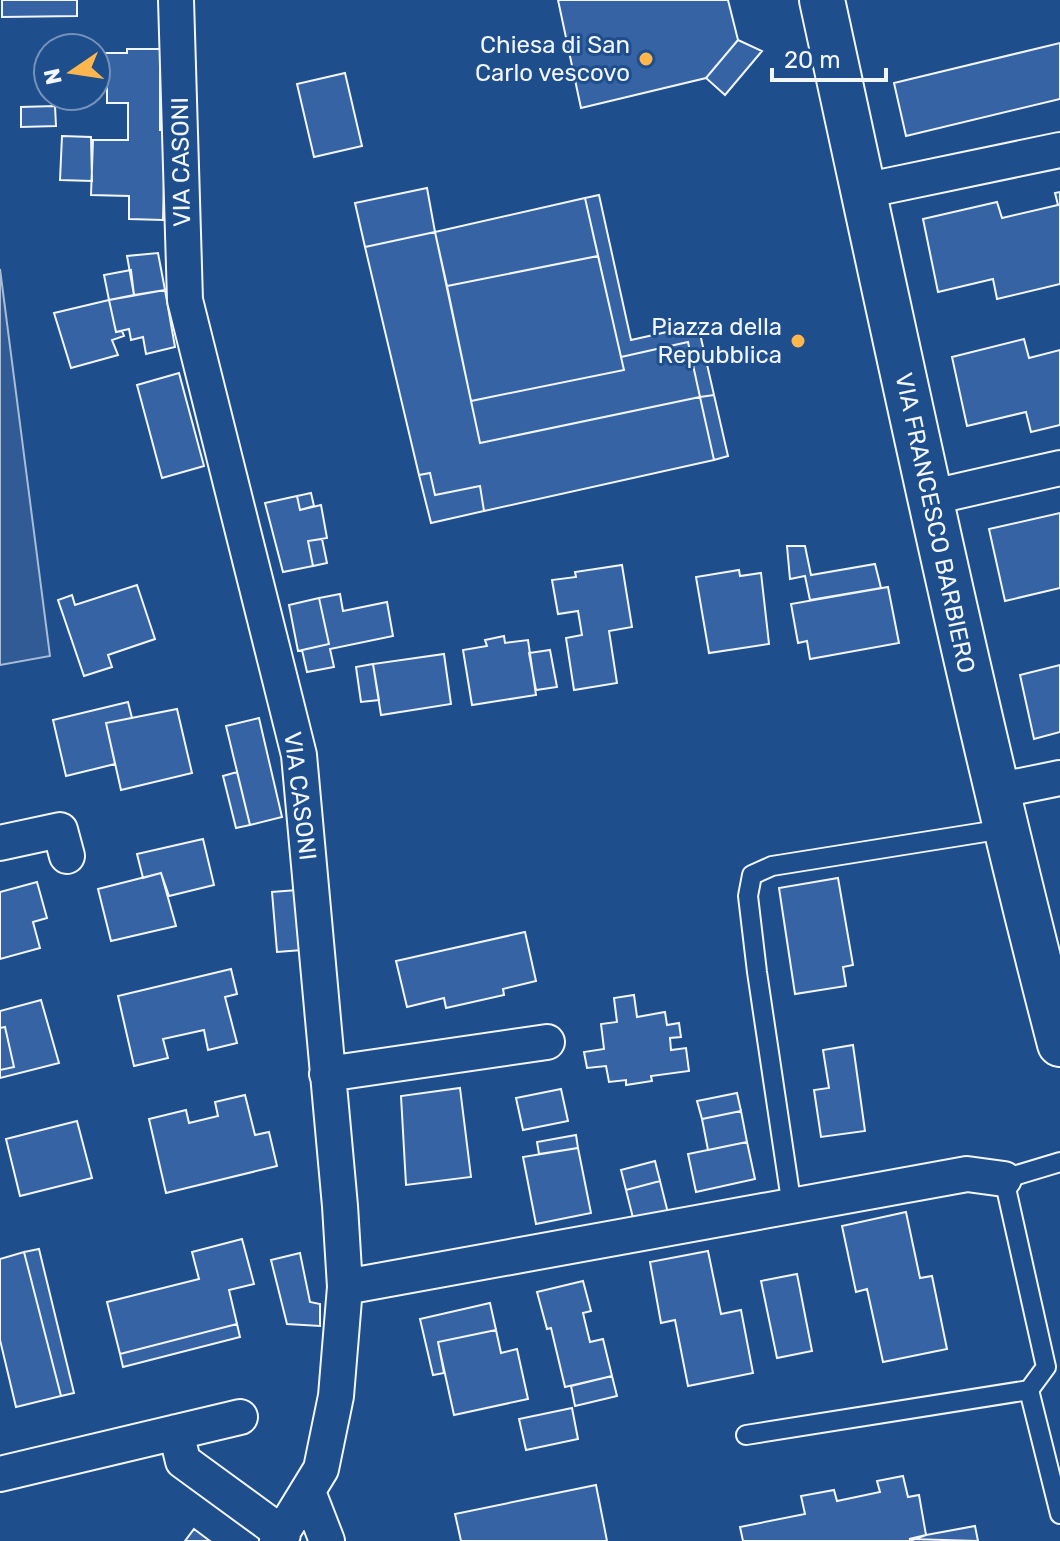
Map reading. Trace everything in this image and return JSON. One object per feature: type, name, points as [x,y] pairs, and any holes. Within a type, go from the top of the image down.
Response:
[{"type":"street","name":"VIA CASONI","points":[[176,0],[185,300],[299,755],[345,1287],[336,1396],[321,1469],[280,1538]]},
{"type":"street","name":"VIA FRANCESCO BARBIERO","points":[[822,0],[928,498],[1000,810],[1060,1044]]},
{"type":"street","points":[[863,191],[1060,150]]},
{"type":"street","points":[[928,498],[1060,468]]},
{"type":"street","points":[[1000,810],[1060,778]]},
{"type":"street","points":[[0,843],[60,830],[67,856]]},
{"type":"street","points":[[327,1074],[547,1042]]},
{"type":"street","points":[[345,1287],[967,1174],[1004,1179]]},
{"type":"street","points":[[0,1474],[240,1417]]},
{"type":"street","points":[[176,1432],[183,1461],[280,1538]]},
{"type":"street","points":[[308,1492],[327,1541]]},
{"type":"lane","points":[[792,1207],[757,972],[748,896],[752,875],[772,866],[1000,810]]},
{"type":"lane","points":[[746,1435],[1029,1390],[1046,1367],[1004,1179],[1060,1162]]},
{"type":"lane","points":[[1029,1390],[1060,1514]]},
{"type":"shaded area","points":[[0,269],[50,656],[0,665]]},
{"type":"building","points":[[2,0],[77,0],[77,16],[2,17]]},
{"type":"building","name":"Chiesa di San Carlo vescovo","points":[[558,0],[728,0],[738,40],[706,78],[581,108]]},
{"type":"building","points":[[738,40],[762,51],[725,95],[706,78]]},
{"type":"building","points":[[1060,43],[1060,99],[906,136],[894,83]]},
{"type":"building","points":[[127,49],[160,49],[160,130],[165,130],[163,220],[129,219],[129,196],[91,195],[93,140],[128,140],[128,103],[112,103],[112,53],[127,53]]},
{"type":"building","points":[[345,73],[362,146],[314,157],[297,84]]},
{"type":"building","points":[[21,107],[32,107],[32,112],[55,112],[56,126],[21,127]]},
{"type":"building","points":[[62,136],[91,137],[92,181],[60,180]]},
{"type":"building","points":[[427,188],[435,232],[365,247],[355,203]]},
{"type":"building","points":[[1060,192],[1060,284],[997,299],[993,279],[938,292],[923,219],[997,202],[1002,218],[1058,205],[1055,193]]},
{"type":"building","points":[[599,195],[631,340],[698,325],[714,395],[700,397],[688,342],[621,357],[585,198]]},
{"type":"building","points":[[585,198],[598,256],[447,286],[435,232]]},
{"type":"building","points":[[435,232],[480,443],[700,397],[714,460],[484,511],[480,486],[435,495],[430,473],[419,475],[365,247]]},
{"type":"building","points":[[158,253],[165,290],[134,295],[127,256]]},
{"type":"building","points":[[598,256],[624,370],[471,401],[447,286]]},
{"type":"building","points":[[131,270],[134,295],[109,300],[104,275]]},
{"type":"building","points":[[165,290],[175,347],[146,354],[143,337],[131,340],[129,329],[116,332],[109,300]]},
{"type":"building","points":[[109,300],[116,332],[122,331],[124,336],[112,340],[118,355],[71,368],[54,313]]},
{"type":"building","points":[[1024,339],[1029,358],[1060,350],[1060,425],[1031,432],[1026,412],[967,426],[952,357]]},
{"type":"building","points":[[688,342],[700,397],[480,443],[471,401],[624,370],[621,357]]},
{"type":"building","points":[[179,373],[204,466],[162,478],[137,385]]},
{"type":"building","points":[[714,395],[728,456],[714,460],[700,397]]},
{"type":"building","points":[[430,473],[435,495],[480,486],[484,511],[431,523],[419,475]]},
{"type":"building","points":[[311,493],[314,506],[300,510],[297,496]]},
{"type":"building","points":[[297,496],[300,510],[321,505],[327,538],[308,541],[313,566],[283,572],[265,503]]},
{"type":"building","points":[[1060,513],[1060,588],[1005,601],[989,529]]},
{"type":"building","points":[[322,539],[327,563],[313,566],[308,541]]},
{"type":"building","points":[[787,546],[805,546],[811,575],[875,564],[881,588],[810,600],[805,576],[790,579]]},
{"type":"building","points":[[622,565],[632,627],[609,631],[617,683],[574,690],[566,638],[582,635],[578,611],[558,614],[552,580],[576,577],[575,572]]},
{"type":"building","points":[[739,570],[740,576],[761,573],[769,644],[709,653],[696,577]]},
{"type":"building","points":[[137,585],[155,639],[108,655],[112,667],[84,676],[58,600],[72,595],[75,605]]},
{"type":"building","points":[[888,587],[899,643],[810,659],[807,641],[798,643],[791,604]]},
{"type":"building","points":[[340,594],[343,611],[387,602],[393,636],[330,649],[334,667],[307,672],[302,650],[329,644],[319,598]]},
{"type":"building","points":[[319,598],[329,644],[298,651],[289,605]]},
{"type":"building","points":[[504,636],[505,643],[528,640],[536,695],[472,705],[463,650],[487,646],[485,640]]},
{"type":"building","points":[[550,650],[557,687],[536,690],[529,653]]},
{"type":"building","points":[[444,654],[451,704],[381,715],[373,664]]},
{"type":"building","points":[[373,664],[379,700],[361,702],[356,667]]},
{"type":"building","points":[[1060,665],[1060,732],[1034,739],[1020,675]]},
{"type":"building","points":[[128,702],[132,718],[106,723],[115,764],[66,776],[53,720]]},
{"type":"building","points":[[177,709],[192,773],[121,790],[106,723]]},
{"type":"building","points":[[259,718],[282,817],[250,825],[226,726]]},
{"type":"building","points":[[237,772],[250,825],[236,828],[223,776]]},
{"type":"building","points":[[203,839],[214,885],[169,896],[161,873],[143,878],[137,854]]},
{"type":"building","points":[[161,873],[176,926],[111,941],[98,889]]},
{"type":"building","points":[[838,878],[853,965],[843,967],[846,986],[795,994],[779,888]]},
{"type":"building","points":[[37,882],[47,918],[33,922],[40,948],[0,959],[0,892]]},
{"type":"building","points":[[297,890],[302,950],[277,952],[272,892]]},
{"type":"building","points":[[525,932],[536,981],[503,989],[504,995],[446,1008],[444,998],[407,1007],[396,961]]},
{"type":"building","points":[[231,969],[237,994],[225,997],[237,1043],[208,1050],[204,1030],[163,1039],[168,1058],[134,1066],[118,996]]},
{"type":"building","points":[[634,995],[637,1017],[665,1012],[667,1025],[679,1023],[681,1037],[670,1038],[671,1050],[686,1048],[689,1071],[651,1076],[652,1081],[626,1085],[626,1080],[609,1082],[606,1066],[587,1068],[584,1052],[604,1049],[601,1024],[617,1022],[614,998]]},
{"type":"building","points":[[41,1000],[59,1063],[0,1078],[0,1070],[14,1067],[5,1027],[0,1028],[0,1011]]},
{"type":"building","points":[[5,1027],[14,1067],[0,1070],[0,1028]]},
{"type":"building","points":[[853,1045],[865,1131],[821,1137],[814,1090],[829,1088],[823,1050]]},
{"type":"building","points":[[460,1088],[471,1177],[406,1185],[401,1096]]},
{"type":"building","points":[[561,1089],[568,1121],[523,1130],[516,1098]]},
{"type":"building","points":[[737,1093],[741,1111],[702,1119],[697,1101]]},
{"type":"building","points":[[245,1095],[255,1135],[269,1132],[277,1166],[166,1193],[149,1119],[186,1110],[189,1123],[218,1116],[215,1102]]},
{"type":"building","points":[[741,1111],[747,1142],[708,1150],[702,1119]]},
{"type":"building","points":[[77,1121],[92,1178],[20,1196],[6,1139]]},
{"type":"building","points":[[576,1135],[578,1148],[539,1154],[537,1142]]},
{"type":"building","points":[[747,1142],[755,1179],[696,1192],[688,1154]]},
{"type":"building","points":[[578,1148],[591,1213],[536,1224],[523,1157]]},
{"type":"building","points":[[655,1161],[660,1181],[626,1190],[621,1170]]},
{"type":"building","points":[[660,1181],[668,1213],[634,1222],[626,1190]]},
{"type":"building","points":[[906,1212],[920,1278],[932,1276],[947,1349],[883,1362],[867,1289],[856,1292],[842,1226]]},
{"type":"building","points":[[242,1239],[254,1284],[229,1290],[237,1324],[120,1354],[107,1302],[199,1279],[192,1252]]},
{"type":"building","points":[[39,1249],[74,1393],[61,1396],[24,1252]]},
{"type":"building","points":[[708,1251],[721,1314],[741,1310],[753,1373],[688,1386],[675,1320],[661,1323],[650,1262]]},
{"type":"building","points":[[24,1252],[61,1396],[16,1407],[0,1340],[0,1259]]},
{"type":"building","points":[[300,1253],[310,1302],[320,1304],[320,1326],[287,1324],[271,1260]]},
{"type":"building","points":[[797,1274],[812,1351],[777,1358],[761,1281]]},
{"type":"building","points":[[583,1281],[591,1311],[583,1313],[590,1342],[603,1339],[612,1376],[565,1387],[551,1328],[547,1329],[537,1292]]},
{"type":"building","points":[[490,1303],[496,1330],[438,1342],[444,1373],[433,1375],[420,1319]]},
{"type":"building","points":[[237,1324],[240,1337],[123,1367],[120,1354]]},
{"type":"building","points":[[496,1330],[501,1353],[517,1349],[528,1399],[454,1415],[438,1342]]},
{"type":"building","points":[[612,1376],[617,1396],[575,1406],[571,1386]]},
{"type":"building","points":[[572,1408],[578,1439],[526,1450],[519,1419]]},
{"type":"building","points":[[903,1476],[908,1497],[919,1495],[926,1535],[910,1541],[743,1541],[740,1527],[805,1514],[801,1496],[834,1490],[837,1501],[880,1492],[877,1481]]},
{"type":"building","points":[[596,1485],[607,1541],[461,1541],[455,1514]]},
{"type":"building","points":[[975,1526],[978,1541],[909,1539],[926,1535]]},
{"type":"building","points":[[194,1529],[210,1541],[185,1541]]},
{"type":"place","name":"Chiesa di San Carlo vescovo","points":[[646,59]]},
{"type":"place","name":"Piazza della Repubblica","points":[[798,341]]}]
